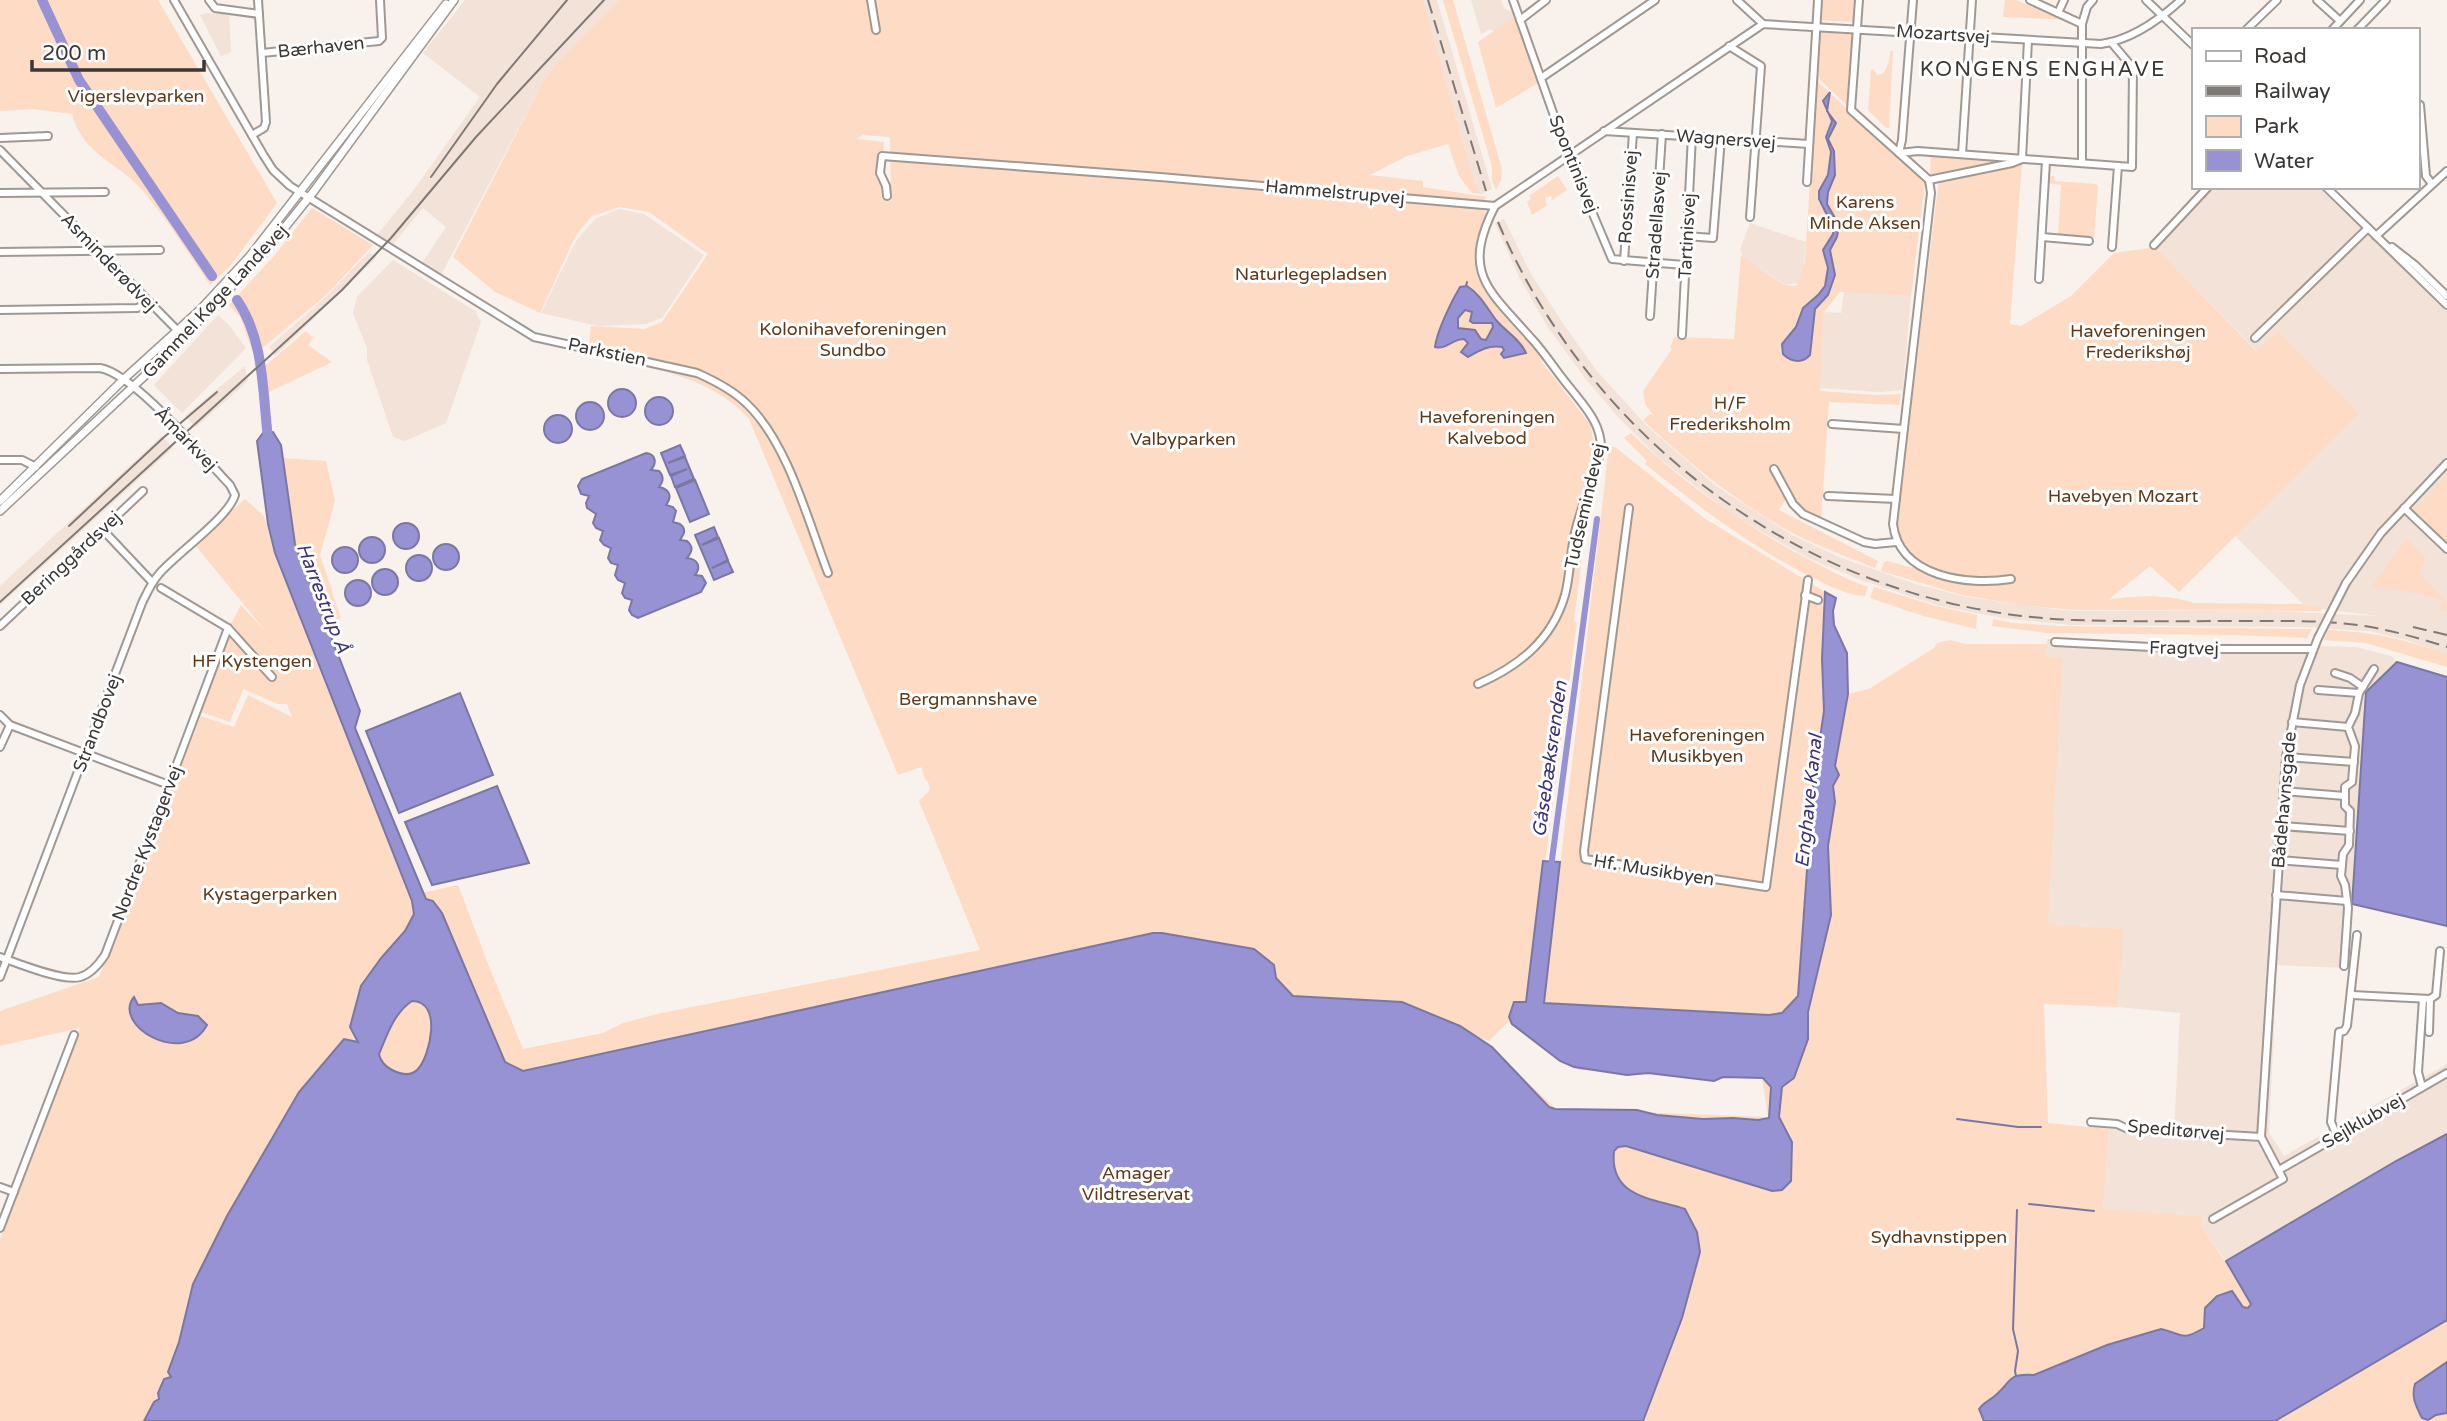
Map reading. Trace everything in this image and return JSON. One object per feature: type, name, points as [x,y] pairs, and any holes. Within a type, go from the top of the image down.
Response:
[{"type":"main road","name":"Gammel Køge Landevej","points":[[230,284],[449,0]]},
{"type":"main road","name":"Gammel Køge Landevej","points":[[0,511],[134,387],[230,284],[273,243],[454,0]]},
{"type":"main road","name":"Gammel Køge Landevej","points":[[0,501],[125,378],[219,296]]},
{"type":"street","name":"Parkstien","points":[[174,0],[273,170],[307,198],[534,337],[674,367],[705,377],[730,390],[758,415],[796,483],[828,573]]},
{"type":"street","points":[[209,0],[215,8],[259,14]]},
{"type":"street","points":[[252,135],[264,128],[266,122],[258,0]]},
{"type":"street","name":"Bærhaven","points":[[261,53],[379,41],[382,37],[380,0]]},
{"type":"street","points":[[871,0],[876,30]]},
{"type":"street","name":"Spontinisvej","points":[[1513,0],[1568,155],[1612,259],[1624,261]]},
{"type":"street","points":[[1520,20],[1546,0]]},
{"type":"street","points":[[1541,78],[1655,0]]},
{"type":"street","points":[[1495,206],[1763,24],[1737,0]]},
{"type":"street","points":[[1807,183],[1818,0]]},
{"type":"street","points":[[1858,0],[1851,110],[1929,180],[1931,193],[1893,524],[1896,542],[1913,562],[1934,573],[1976,581],[2011,579]]},
{"type":"street","points":[[1899,153],[1913,0]]},
{"type":"street","points":[[1962,154],[1972,0]]},
{"type":"street","points":[[2058,13],[2064,0]]},
{"type":"street","points":[[2082,163],[2082,24],[2087,8],[2093,0]]},
{"type":"street","points":[[2146,0],[2192,44]]},
{"type":"street","points":[[1899,153],[1918,151],[2132,167],[2133,68],[2111,42],[2163,16],[2181,0]]},
{"type":"street","points":[[2248,28],[2277,0]]},
{"type":"street","points":[[2317,0],[2340,22]]},
{"type":"street","points":[[2334,28],[2360,0]]},
{"type":"street","points":[[2359,28],[2386,0]]},
{"type":"street","points":[[2035,1],[2082,24]]},
{"type":"street","name":"Mozartsvej","points":[[1763,24],[2082,43],[2111,42]]},
{"type":"street","points":[[2022,159],[2028,40]]},
{"type":"street","points":[[1729,46],[1761,66],[1750,217]]},
{"type":"street","points":[[2419,104],[2421,156],[2426,176],[2432,184]]},
{"type":"street","name":"Wagnersvej","points":[[1604,131],[1809,144]]},
{"type":"street","name":"Rossinisvej","points":[[1624,261],[1633,132]]},
{"type":"street","name":"Stradellasvej","points":[[1650,316],[1662,134]]},
{"type":"street","points":[[0,138],[48,135]]},
{"type":"street","name":"Tartinisvej","points":[[1682,335],[1692,136]]},
{"type":"street","points":[[1686,236],[1713,238],[1721,138]]},
{"type":"street","name":"Asminderødvej","points":[[0,150],[177,330]]},
{"type":"street","name":"Hammelstrupvej","points":[[887,196],[880,173],[881,156],[1495,206]]},
{"type":"street","points":[[1929,180],[2022,159]]},
{"type":"street","points":[[2039,279],[2046,160]]},
{"type":"street","points":[[2112,247],[2118,166]]},
{"type":"street","points":[[2376,236],[2447,171]]},
{"type":"street","points":[[2154,245],[2206,189]]},
{"type":"street","points":[[2328,189],[2447,305]]},
{"type":"street","points":[[2334,195],[2340,189]]},
{"type":"street","name":"Asminderødvej","points":[[0,193],[105,191]]},
{"type":"street","name":"Tudsemindevej","points":[[1478,684],[1501,674],[1525,657],[1553,624],[1564,597],[1574,538],[1598,463],[1602,438],[1596,422],[1583,404],[1535,342],[1496,300],[1484,279],[1480,268],[1480,247],[1486,223],[1495,206]]},
{"type":"street","points":[[2255,338],[2368,228]]},
{"type":"street","points":[[2376,236],[2415,265],[2447,296]]},
{"type":"street","points":[[2042,237],[2090,241]]},
{"type":"street","points":[[0,252],[160,250]]},
{"type":"street","points":[[1624,261],[1684,265]]},
{"type":"street","points":[[0,310],[137,308],[150,303]]},
{"type":"street","points":[[0,369],[100,368],[115,371],[125,378]]},
{"type":"street","name":"Åmarkvej","points":[[125,378],[230,485],[235,495]]},
{"type":"street","points":[[1832,425],[1904,429]]},
{"type":"street","points":[[0,460],[22,460],[36,467]]},
{"type":"street","name":"Bådehavnsgade","points":[[2261,1137],[2286,757],[2291,722],[2301,685],[2313,649],[2346,583],[2381,533],[2447,463]]},
{"type":"street","points":[[1774,469],[1793,504],[1803,514],[1864,542],[1896,542]]},
{"type":"street","name":"Beringgårdsvej","points":[[0,625],[143,491]]},
{"type":"street","name":"Strandbovej","points":[[0,977],[4,958],[152,582],[222,514],[235,495]]},
{"type":"street","points":[[1828,496],[1896,499]]},
{"type":"street","name":"Hf. Musikbyen","points":[[1629,508],[1584,850],[1585,859],[1766,887],[1808,580]]},
{"type":"street","points":[[2404,508],[2447,549]]},
{"type":"street","points":[[102,529],[152,582]]},
{"type":"street","points":[[162,588],[228,628],[272,677]]},
{"type":"street","points":[[1805,595],[1818,600]]},
{"type":"street","name":"Nordre Kystagervej","points":[[4,958],[64,977],[80,978],[97,967],[104,955],[228,628]]},
{"type":"street","name":"Fragtvej","points":[[2055,642],[2189,649],[2313,649]]},
{"type":"street","points":[[2344,967],[2348,929],[2345,885],[2341,876],[2343,854],[2349,845],[2350,811],[2345,806],[2344,796],[2345,787],[2352,782],[2355,746],[2348,727],[2361,690],[2374,669]]},
{"type":"street","points":[[2335,673],[2350,678],[2361,690]]},
{"type":"street","points":[[2318,690],[2361,690]]},
{"type":"street","points":[[0,715],[10,725],[169,785]]},
{"type":"street","points":[[2291,722],[2348,727]]},
{"type":"street","points":[[0,747],[10,725]]},
{"type":"street","points":[[2286,757],[2354,762]]},
{"type":"street","points":[[2283,792],[2344,796]]},
{"type":"street","points":[[2281,826],[2350,831]]},
{"type":"street","points":[[2278,860],[2342,865]]},
{"type":"street","points":[[2276,895],[2347,901]]},
{"type":"street","points":[[2337,1136],[2331,1122],[2339,1032],[2344,1031],[2347,1026],[2357,934]]},
{"type":"street","points":[[2352,995],[2427,999],[2436,995],[2440,951]]},
{"type":"street","points":[[2427,999],[2429,1032]]},
{"type":"street","points":[[2422,1087],[2418,1072],[2427,999]]},
{"type":"street","points":[[0,1228],[74,1035]]},
{"type":"street","name":"Sejlklubvej","points":[[2280,1170],[2447,1073]]},
{"type":"street","name":"Speditørvej","points":[[2091,1122],[2117,1124],[2128,1129],[2261,1137]]},
{"type":"street","points":[[2213,1219],[2283,1179],[2261,1137]]},
{"type":"street","points":[[0,1187],[14,1192]]},
{"type":"shaded area","points":[[465,0],[619,0],[556,63],[544,80],[441,275],[422,263],[446,227],[423,208],[393,244],[377,235],[413,191],[480,97],[423,53]]},
{"type":"shaded area","points":[[1423,0],[1437,0],[1492,189],[1481,194],[1474,181]]},
{"type":"shaded area","points":[[1471,0],[1501,0],[1504,8],[1514,11],[1517,19],[1496,33],[1491,29],[1481,34]]},
{"type":"shaded area","points":[[229,14],[231,52],[221,56],[200,15]]},
{"type":"shaded area","points":[[2213,189],[2320,189],[2447,299],[2447,654],[2369,631],[2302,627],[2071,625],[2002,618],[1940,606],[1861,580],[1810,559],[1731,514],[1659,458],[1618,417],[1549,329],[1520,279],[1495,223],[1504,219],[1531,274],[1562,322],[1596,370],[1647,426],[1716,486],[1792,535],[1839,557],[1915,584],[1967,597],[2072,611],[2272,611],[2379,616],[2306,607],[2235,536],[2358,412],[2277,332],[2257,351],[2156,247]]},
{"type":"shaded area","points":[[619,209],[644,214],[704,255],[662,318],[646,324],[598,326],[541,313],[576,241],[595,219]]},
{"type":"shaded area","points":[[1750,223],[1806,242],[1804,263],[1797,283],[1785,285],[1744,257],[1740,250]]},
{"type":"shaded area","points":[[369,252],[377,257],[275,356],[269,347],[322,301]]},
{"type":"shaded area","points":[[393,260],[475,311],[481,322],[446,423],[405,441],[393,437],[367,360],[367,348],[353,313],[357,297]]},
{"type":"shaded area","points":[[1844,292],[1911,296],[1903,390],[1881,392],[1820,388],[1824,312],[1841,313]]},
{"type":"shaded area","points":[[218,315],[246,348],[182,413],[154,385]]},
{"type":"shaded area","points":[[245,366],[248,381],[196,427],[185,416]]},
{"type":"shaded area","points":[[162,436],[173,448],[0,605],[0,586]]},
{"type":"shaded area","points":[[2047,639],[2356,647],[2391,656],[2397,662],[2366,692],[2347,968],[2277,965],[2269,1133],[2284,1156],[2447,1064],[2447,1134],[2395,1161],[2226,1261],[2200,1224],[2200,1216],[2103,1209],[2109,1129],[2174,1134],[2180,1013],[2118,1007],[2122,929],[2048,924],[2063,660],[2046,658]]},
{"type":"green space","name":"Vigerslevparken","points":[[0,0],[158,0],[277,203],[230,266],[210,285],[144,192],[84,140],[72,114],[33,109],[0,111]]},
{"type":"green space","points":[[619,0],[1423,0],[1474,181],[1481,194],[1472,193],[1459,176],[1448,144],[1407,156],[1370,175],[1423,181],[1423,187],[1486,197],[1482,207],[1486,214],[1477,238],[1476,259],[1480,277],[1500,310],[1543,359],[1540,360],[1590,424],[1594,444],[1574,621],[1577,622],[1526,1005],[1544,1004],[1609,447],[1615,447],[1704,518],[1825,592],[1822,659],[1824,711],[1813,786],[1798,996],[1787,1009],[1809,1008],[1828,927],[1828,846],[1835,802],[1833,786],[1839,775],[1835,766],[1848,694],[1869,689],[1934,648],[1937,643],[1950,640],[1965,644],[2047,644],[2046,657],[2063,659],[2048,924],[2123,929],[2118,1007],[2044,1004],[2048,1123],[2109,1129],[2103,1209],[2201,1216],[2200,1224],[2239,1282],[2231,1259],[2447,1134],[2447,1421],[0,1421],[0,1239],[80,1028],[0,1046],[0,1011],[99,977],[201,716],[234,727],[248,695],[292,717],[287,704],[278,704],[243,689],[230,722],[201,712],[233,627],[231,624],[241,605],[267,633],[195,545],[245,499],[264,516],[275,553],[413,901],[424,898],[422,893],[458,885],[523,1049],[603,1033],[623,1023],[662,1013],[980,950],[919,801],[930,790],[928,781],[921,767],[898,775],[749,419],[733,404],[695,382],[653,368],[588,354],[591,326],[644,329],[662,322],[708,254],[649,212],[620,207],[592,216],[576,235],[540,313],[495,292],[453,257],[544,80],[556,63]],"holes":[[[863,135],[890,137],[891,201],[882,199],[881,196],[884,142],[856,139]],[[1159,934],[1254,949],[820,1006]],[[1508,1022],[1579,1070],[1762,1078],[1768,1117],[1556,1109],[1480,1038],[1489,1041]]]},
{"type":"green space","points":[[1443,0],[1453,0],[1502,169],[1496,190],[1492,181],[1492,166]]},
{"type":"green space","points":[[1822,0],[1857,0],[1855,22],[1820,20]]},
{"type":"green space","points":[[2005,0],[2016,0],[2071,20],[2003,17]]},
{"type":"green space","points":[[1516,16],[1538,83],[1496,108],[1478,42]]},
{"type":"green space","points":[[1820,31],[1855,33],[1849,107],[1817,77]]},
{"type":"green space","points":[[1890,51],[1893,51],[1889,128],[1886,128],[1868,110],[1871,70],[1877,75],[1883,74]]},
{"type":"green space","points":[[1816,80],[1925,182],[1911,296],[1840,292],[1824,312],[1820,391],[1901,394],[1899,405],[1829,402],[1821,521],[1802,509],[1792,494],[1779,510],[1878,561],[1875,568],[1807,540],[1747,505],[1676,451],[1643,420],[1650,414],[1654,416],[1645,404],[1643,391],[1672,349],[1670,348],[1674,337],[1734,339],[1741,255],[1784,285],[1796,286],[1805,261]]},
{"type":"green space","points":[[1931,154],[1995,161],[1993,164],[1935,175],[1930,174]]},
{"type":"green space","name":"Haveforeningen Frederikshøj","points":[[2022,163],[2010,324],[2021,326],[2071,296],[2114,253],[2156,247],[2256,351],[2278,331],[2359,413],[2179,592],[2150,566],[2108,600],[2140,596],[2194,603],[2301,604],[2322,608],[2321,611],[2074,610],[1962,595],[1881,571],[1887,561],[1913,568],[1895,534],[1939,180]]},
{"type":"green space","points":[[1558,176],[1567,190],[1552,200],[1551,196],[1545,198],[1547,205],[1532,215],[1527,202],[1531,199],[1529,196]]},
{"type":"green space","points":[[2049,176],[2054,176],[2055,181],[2098,186],[2094,237],[2058,235],[2061,185],[2048,183]]},
{"type":"green space","points":[[312,208],[373,245],[326,295],[254,355],[240,317],[229,305],[274,256]]},
{"type":"green space","points":[[306,331],[313,338],[308,345],[332,362],[267,393],[264,367]]},
{"type":"green space","points":[[1631,433],[1694,487],[1762,533],[1810,560],[1868,587],[1865,596],[1842,591],[1805,574],[1722,523],[1645,464],[1647,461],[1624,438]]},
{"type":"green space","points":[[283,458],[326,461],[335,501],[320,555],[341,618],[327,625],[295,544]]},
{"type":"green space","points":[[2447,474],[2447,543],[2413,511]]},
{"type":"green space","points":[[2407,539],[2426,558],[2419,573],[2446,601],[2447,610],[2440,610],[2442,600],[2401,590],[2371,587]]},
{"type":"green space","points":[[1874,587],[1977,615],[1976,629],[1923,616],[1870,598]]},
{"type":"green space","points":[[1993,619],[2062,626],[2312,629],[2307,638],[2047,633],[1992,626]]},
{"type":"green space","points":[[2328,630],[2375,635],[2431,649],[2447,654],[2447,667],[2366,643],[2324,640]]},
{"type":"water","points":[[1830,92],[1827,110],[1823,101]]},
{"type":"water","points":[[1828,113],[1836,123],[1828,139],[1834,151],[1835,175],[1828,192],[1827,204],[1839,225],[1837,237],[1830,250],[1835,275],[1828,295],[1815,309],[1810,355],[1797,361],[1783,354],[1782,344],[1796,327],[1803,308],[1825,286],[1828,268],[1823,250],[1834,229],[1819,199],[1819,191],[1828,175],[1831,152],[1826,137],[1832,121]]},
{"type":"water","points":[[1467,286],[1476,293],[1526,353],[1504,358],[1501,354],[1504,350],[1502,347],[1492,347],[1468,357],[1461,352],[1468,343],[1464,339],[1435,347],[1438,333],[1460,287]],"holes":[[[1465,310],[1472,312],[1470,321],[1473,323],[1492,323],[1493,327],[1486,340],[1481,339],[1475,330],[1458,328],[1458,318]]]},
{"type":"water","points":[[622,389],[632,393],[636,403],[632,413],[622,417],[612,413],[608,403],[612,393]]},
{"type":"water","points":[[659,397],[669,401],[673,411],[669,421],[659,425],[649,421],[645,411],[649,401]]},
{"type":"water","points":[[590,402],[600,406],[604,416],[600,426],[590,430],[580,426],[576,416],[580,406]]},
{"type":"water","points":[[558,415],[568,419],[572,429],[568,439],[558,443],[548,439],[544,429],[548,419]]},
{"type":"water","name":"Amager Vildtreservat","points":[[273,432],[281,445],[295,544],[360,711],[355,728],[426,899],[433,901],[442,913],[505,1062],[523,1071],[1162,933],[1254,949],[1274,965],[1276,978],[1293,996],[1402,1002],[1460,1026],[1492,1047],[1549,1107],[1555,1109],[1637,1110],[1657,1115],[1703,1119],[1769,1118],[1771,1087],[1763,1078],[1723,1077],[1714,1081],[1648,1073],[1627,1075],[1574,1067],[1560,1061],[1512,1024],[1509,1017],[1514,1002],[1526,1002],[1543,861],[1560,862],[1544,1003],[1769,1015],[1782,1013],[1798,996],[1813,786],[1824,711],[1822,659],[1825,592],[1836,598],[1834,625],[1847,653],[1848,694],[1835,766],[1839,775],[1833,786],[1835,802],[1828,846],[1831,915],[1808,1012],[1808,1039],[1794,1078],[1782,1087],[1779,1117],[1792,1142],[1791,1181],[1782,1190],[1772,1191],[1626,1146],[1618,1147],[1614,1151],[1614,1167],[1618,1178],[1626,1187],[1636,1194],[1685,1209],[1697,1232],[1700,1252],[1682,1318],[1643,1421],[144,1421],[154,1402],[159,1399],[158,1393],[164,1379],[171,1377],[168,1372],[179,1342],[193,1284],[227,1216],[299,1092],[344,1039],[358,1042],[350,1027],[361,986],[405,931],[414,914],[412,901],[275,553],[268,524],[257,441],[263,433]],"holes":[[[412,1001],[422,1003],[431,1019],[430,1042],[415,1072],[398,1073],[386,1065],[379,1054],[400,1012]]]},
{"type":"water","points":[[680,445],[685,456],[668,463],[685,457],[694,479],[675,487],[671,476],[687,469],[670,475],[661,453]]},
{"type":"water","points":[[646,453],[654,459],[651,470],[659,471],[662,475],[659,487],[669,493],[666,505],[676,511],[673,522],[684,528],[680,540],[691,545],[687,558],[697,564],[695,575],[702,576],[706,583],[701,592],[638,618],[629,610],[632,600],[625,598],[622,593],[625,583],[615,575],[618,565],[611,563],[608,558],[611,548],[600,540],[603,531],[593,523],[596,514],[587,508],[589,496],[581,494],[578,486],[582,479]]},
{"type":"water","points":[[695,480],[709,514],[690,522],[676,488]]},
{"type":"water","points":[[406,523],[415,527],[419,536],[415,545],[406,549],[397,545],[393,536],[397,527]]},
{"type":"water","points":[[714,527],[718,537],[702,545],[719,538],[728,560],[712,568],[728,561],[733,572],[714,580],[695,535]]},
{"type":"water","points":[[372,537],[381,541],[385,550],[381,559],[372,563],[363,559],[359,550],[363,541]]},
{"type":"water","points":[[446,544],[455,548],[459,557],[455,566],[446,570],[437,566],[433,557],[437,548]]},
{"type":"water","points":[[345,547],[354,551],[358,560],[354,569],[345,573],[336,569],[332,560],[336,551]]},
{"type":"water","points":[[419,555],[428,559],[432,568],[428,577],[419,581],[410,577],[406,568],[410,559]]},
{"type":"water","points":[[385,569],[394,573],[398,582],[394,591],[385,595],[376,591],[372,582],[376,573]]},
{"type":"water","points":[[358,580],[367,584],[371,593],[367,602],[358,606],[349,602],[345,593],[349,584]]},
{"type":"water","points":[[2397,662],[2447,677],[2447,926],[2352,904],[2366,692]]},
{"type":"water","points":[[460,693],[493,775],[399,813],[366,731]]},
{"type":"water","points":[[497,786],[529,863],[432,885],[405,822]]},
{"type":"water","points":[[134,997],[138,1005],[161,1003],[178,1013],[198,1016],[207,1025],[196,1037],[183,1043],[153,1038],[141,1030],[132,1019],[130,1008]]},
{"type":"water","points":[[2447,1134],[2447,1320],[2275,1421],[1984,1421],[1979,1409],[2015,1376],[2034,1375],[2107,1345],[2161,1329],[2182,1336],[2190,1335],[2204,1328],[2205,1308],[2217,1296],[2232,1291],[2243,1307],[2248,1308],[2251,1304],[2226,1261]]},
{"type":"water","points":[[2447,1362],[2447,1413],[2428,1420],[2422,1418],[2414,1397],[2415,1384]]},
{"type":"waterway","name":"Harrestrup Å","points":[[42,0],[79,80],[212,276]]},
{"type":"waterway","points":[[1466,286],[1467,282]]},
{"type":"waterway","name":"Harrestrup Å","points":[[237,300],[246,316],[258,352],[269,446]]},
{"type":"waterway","name":"Gåsebæksrenden","points":[[1551,867],[1597,519]]},
{"type":"waterway","points":[[1957,1119],[2018,1127],[2041,1127]]},
{"type":"waterway","points":[[2029,1204],[2094,1211]]},
{"type":"waterway","points":[[2016,1376],[2018,1351],[2013,1329],[2017,1210]]},
{"type":"tram line","points":[[431,177],[497,84],[567,0]]},
{"type":"tram line","points":[[0,602],[342,290],[391,238],[476,137],[604,0]]},
{"type":"tram line","points":[[69,526],[163,438],[217,392]]},
{"type":"railway","points":[[1428,0],[1486,191]]},
{"type":"railway","points":[[1498,222],[1541,305],[1594,380],[1657,447],[1729,504],[1807,551],[1892,586],[1981,610],[2074,620],[2341,623],[2390,631],[2447,647]]},
{"type":"railway","points":[[2413,627],[2447,635]]},
{"type":"district","name":"KONGENS ENGHAVE","points":[[2043,69]]},
{"type":"park label","name":"Karens Minde Aksen","points":[[1865,212]]},
{"type":"park label","name":"Naturlegepladsen","points":[[1311,274]]},
{"type":"park label","name":"Kolonihaveforeningen Sundbo","points":[[853,339]]},
{"type":"park label","name":"H/F Frederiksholm","points":[[1730,413]]},
{"type":"park label","name":"Haveforeningen Kalvebod","points":[[1487,427]]},
{"type":"park label","name":"Valbyparken","points":[[1183,439]]},
{"type":"park label","name":"Havebyen Mozart","points":[[2123,496]]},
{"type":"park label","name":"HF Kystengen","points":[[252,661]]},
{"type":"park label","name":"Bergmannshave","points":[[968,699]]},
{"type":"park label","name":"Haveforeningen Musikbyen","points":[[1697,745]]},
{"type":"park label","name":"Kystagerparken","points":[[270,894]]},
{"type":"park label","name":"Sydhavnstippen","points":[[1939,1237]]},
{"type":"water label","name":"Enghave Kanal","points":[[1808,801]]}]
